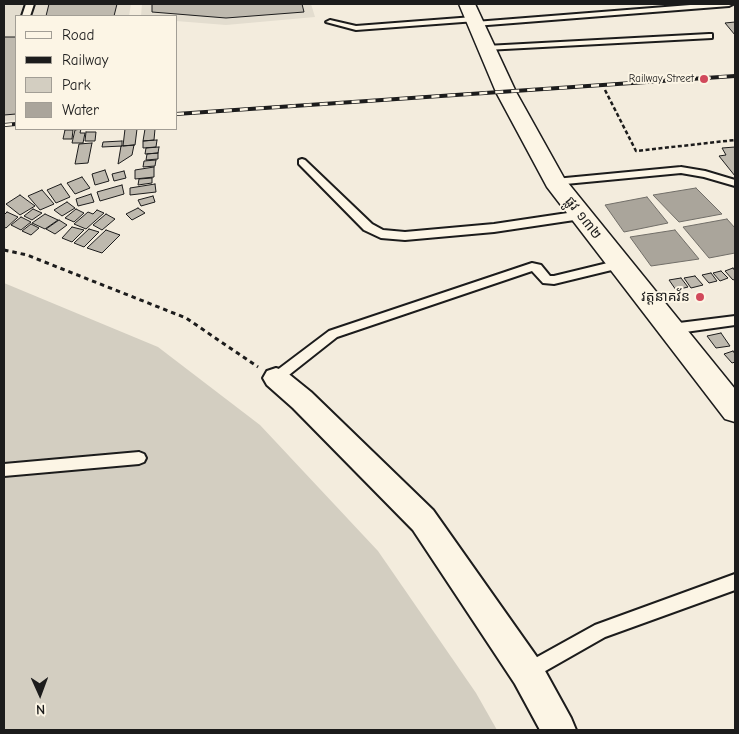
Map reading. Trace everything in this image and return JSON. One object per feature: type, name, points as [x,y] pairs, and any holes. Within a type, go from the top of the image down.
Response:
[{"type":"street","name":"ផ្លូវ ១៣២","points":[[472,16],[506,92],[555,182],[735,410]]},
{"type":"street","points":[[276,378],[302,400],[423,520],[527,672],[559,730]]},
{"type":"lane","points":[[330,22],[356,28],[472,16],[730,4]]},
{"type":"lane","points":[[486,48],[708,36]]},
{"type":"lane","points":[[302,162],[368,227],[381,234],[404,236],[494,228],[580,215]]},
{"type":"lane","points":[[555,182],[681,170],[705,174],[735,183]]},
{"type":"lane","points":[[276,378],[333,334],[532,267],[537,268],[547,280],[554,280],[620,264]]},
{"type":"lane","points":[[671,329],[735,320]]},
{"type":"lane","points":[[4,470],[139,458]]},
{"type":"lane","points":[[527,672],[601,630],[735,582]]},
{"type":"path","points":[[605,90],[636,151],[735,140]]},
{"type":"path","points":[[4,250],[27,255],[186,318],[276,378]]},
{"type":"shaded area","points":[[6,4],[131,4],[129,15],[15,15],[15,120],[4,121],[4,9]]},
{"type":"shaded area","points":[[142,4],[311,4],[315,17],[226,25],[178,21],[178,15],[141,15]]},
{"type":"green space","points":[[4,283],[158,347],[260,425],[378,551],[476,693],[497,730],[4,730]]},
{"type":"water","points":[[696,188],[722,214],[679,222],[653,195]]},
{"type":"water","points":[[647,197],[668,223],[624,232],[605,205]]},
{"type":"water","points":[[727,219],[735,228],[735,253],[709,258],[683,227]]},
{"type":"water","points":[[675,230],[699,259],[651,266],[630,237]]},
{"type":"building","points":[[49,4],[117,4],[114,15],[46,15]]},
{"type":"building","points":[[152,4],[302,4],[304,12],[226,18],[152,12]]},
{"type":"building","points":[[735,22],[735,35],[725,23]]},
{"type":"building","points":[[4,37],[15,37],[15,114],[4,115]]},
{"type":"building","points":[[65,130],[73,130],[72,139],[63,139]]},
{"type":"building","points":[[75,130],[81,130],[80,133],[85,133],[83,143],[72,143]]},
{"type":"building","points":[[125,130],[137,130],[135,145],[123,146]]},
{"type":"building","points":[[145,130],[155,130],[154,140],[143,141]]},
{"type":"building","points":[[86,132],[96,132],[95,141],[85,141]]},
{"type":"building","points":[[157,140],[156,147],[143,148],[143,141]]},
{"type":"building","points":[[122,141],[122,146],[102,147],[103,142]]},
{"type":"building","points":[[92,143],[88,163],[75,164],[79,144]]},
{"type":"building","points":[[134,145],[132,155],[118,164],[121,146]]},
{"type":"building","points":[[159,147],[158,153],[145,154],[146,148]]},
{"type":"building","points":[[735,147],[735,176],[719,156],[726,155],[722,148]]},
{"type":"building","points":[[158,153],[158,159],[146,160],[147,154]]},
{"type":"building","points":[[156,160],[155,166],[143,167],[144,161]]},
{"type":"building","points":[[154,167],[154,177],[135,179],[135,170]]},
{"type":"building","points":[[105,170],[109,181],[95,185],[92,174]]},
{"type":"building","points":[[124,171],[126,178],[114,181],[112,174]]},
{"type":"building","points":[[82,177],[90,188],[75,194],[67,183]]},
{"type":"building","points":[[152,178],[152,183],[138,185],[139,179]]},
{"type":"building","points":[[61,184],[70,197],[56,203],[47,190]]},
{"type":"building","points":[[155,184],[156,192],[130,195],[130,188]]},
{"type":"building","points":[[122,185],[124,194],[100,201],[97,192]]},
{"type":"building","points":[[42,190],[54,204],[40,210],[28,196]]},
{"type":"building","points":[[91,194],[94,202],[78,206],[76,199]]},
{"type":"building","points":[[20,195],[35,206],[20,215],[6,204]]},
{"type":"building","points":[[153,196],[155,202],[141,206],[138,200]]},
{"type":"building","points":[[67,202],[75,208],[62,216],[54,210]]},
{"type":"building","points":[[138,208],[145,213],[132,220],[126,214]]},
{"type":"building","points":[[33,209],[42,213],[32,220],[24,216]]},
{"type":"building","points":[[76,209],[84,213],[74,222],[65,218]]},
{"type":"building","points":[[97,210],[104,213],[86,229],[74,224],[88,212],[93,214]]},
{"type":"building","points":[[7,212],[18,217],[6,228],[4,227],[4,215]]},
{"type":"building","points":[[45,214],[58,220],[45,229],[32,223]]},
{"type":"building","points":[[106,214],[115,219],[102,230],[93,225]]},
{"type":"building","points":[[21,217],[31,222],[21,230],[11,225]]},
{"type":"building","points":[[59,220],[67,225],[55,234],[46,229]]},
{"type":"building","points":[[31,224],[39,228],[31,235],[22,231]]},
{"type":"building","points":[[72,227],[84,230],[72,242],[62,238]]},
{"type":"building","points":[[89,229],[99,232],[84,247],[74,243]]},
{"type":"building","points":[[106,230],[120,235],[102,253],[87,248]]},
{"type":"building","points":[[733,268],[735,279],[733,280],[725,271]]},
{"type":"building","points":[[721,271],[728,278],[720,281],[713,273]]},
{"type":"building","points":[[711,273],[717,281],[709,283],[702,275]]},
{"type":"building","points":[[695,276],[703,285],[691,288],[684,278]]},
{"type":"building","points":[[681,278],[688,287],[676,290],[669,280]]},
{"type":"building","points":[[721,333],[730,346],[716,348],[707,336]]},
{"type":"building","points":[[733,351],[735,362],[732,363],[724,354]]},
{"type":"railway","points":[[178,114],[735,76]]},
{"type":"railway","points":[[4,125],[15,124]]},
{"type":"place","name":"Railway Street","points":[[704,79]]},
{"type":"place","name":"វត្តនាគវ័ន","points":[[700,297]]}]
